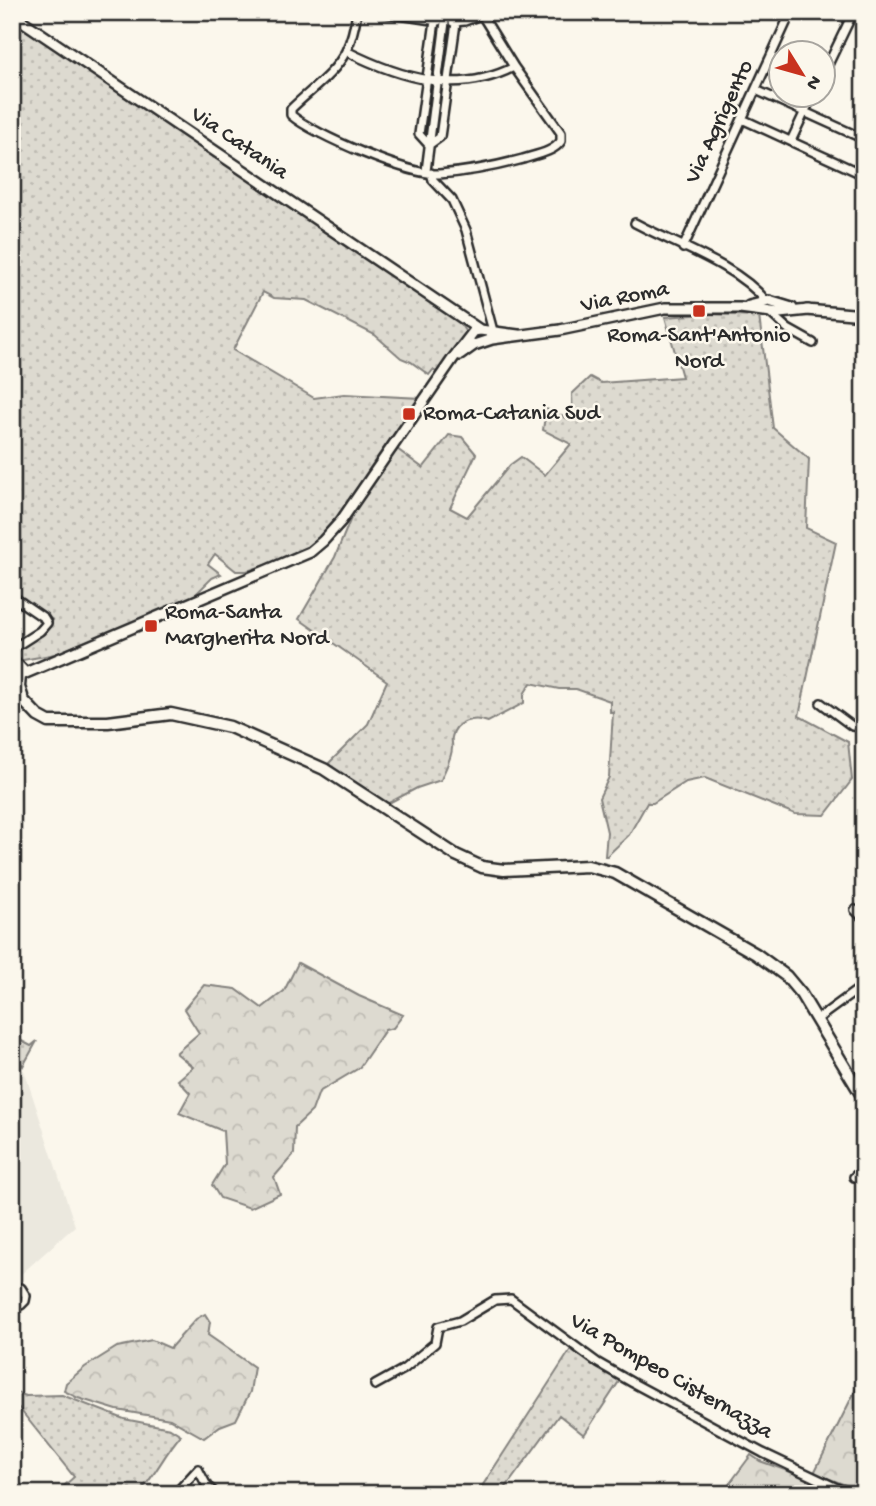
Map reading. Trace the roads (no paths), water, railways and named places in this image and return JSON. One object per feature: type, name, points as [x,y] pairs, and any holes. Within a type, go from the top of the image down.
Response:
[{"type":"main road","points":[[14,664],[21,668],[18,676],[20,691],[26,703]]},
{"type":"main road","points":[[12,685],[43,720],[56,723],[117,721],[171,714],[224,724],[324,769],[456,855],[482,867],[504,870],[588,866],[606,870],[685,912],[771,964],[794,986],[864,1099]]},
{"type":"street","points":[[357,12],[346,51],[332,70],[291,109],[291,115],[312,129],[393,164],[436,174],[516,161],[559,145],[561,133],[514,68],[480,14],[450,22],[380,12]]},
{"type":"street","points":[[429,145],[440,137],[448,82],[451,12]]},
{"type":"street","name":"Via Agrigento","points":[[682,248],[791,12]]},
{"type":"street","name":"Via Catania","points":[[12,13],[445,304],[477,336]]},
{"type":"street","points":[[838,44],[851,17]]},
{"type":"street","points":[[429,145],[419,134],[433,18]]},
{"type":"street","points":[[450,22],[438,82],[428,172],[452,200],[466,230],[493,331]]},
{"type":"street","points":[[346,51],[392,73],[427,81],[481,80],[514,68]]},
{"type":"street","points":[[756,90],[864,139]]},
{"type":"street","points":[[791,141],[807,108]]},
{"type":"street","points":[[742,119],[864,175]]},
{"type":"street","points":[[635,223],[726,268],[746,282],[788,329],[813,343]]},
{"type":"street","name":"Via Roma","points":[[518,335],[560,330],[665,308],[766,306],[783,310]]},
{"type":"street","points":[[788,329],[783,310],[864,315]]},
{"type":"street","points":[[18,676],[310,552],[341,521],[444,372],[477,336],[493,331],[518,335]]},
{"type":"street","points":[[477,336],[518,335]]},
{"type":"street","points":[[12,596],[44,618],[47,623],[40,631],[12,649]]},
{"type":"street","points":[[14,664],[64,656]]},
{"type":"street","points":[[821,703],[852,726],[864,727]]},
{"type":"street","points":[[855,910],[864,919]]},
{"type":"street","points":[[816,1020],[864,985]]},
{"type":"street","points":[[853,1177],[864,1168]]},
{"type":"street","points":[[12,1289],[21,1289],[26,1296],[23,1304],[13,1308]]},
{"type":"street","name":"Via Pompeo Cisternazza","points":[[376,1385],[404,1369],[435,1343],[438,1327],[460,1321],[495,1300],[511,1299],[598,1363],[633,1383],[763,1453],[843,1491],[858,1494]]},
{"type":"street","points":[[175,1494],[198,1469],[207,1486],[216,1494]]},
{"type":"place","name":"Roma-Sant'Antonio Nord","points":[[699,311]]},
{"type":"place","name":"Roma-Catania Sud","points":[[409,414]]},
{"type":"place","name":"Roma-Santa Margherita Nord","points":[[151,626]]}]
